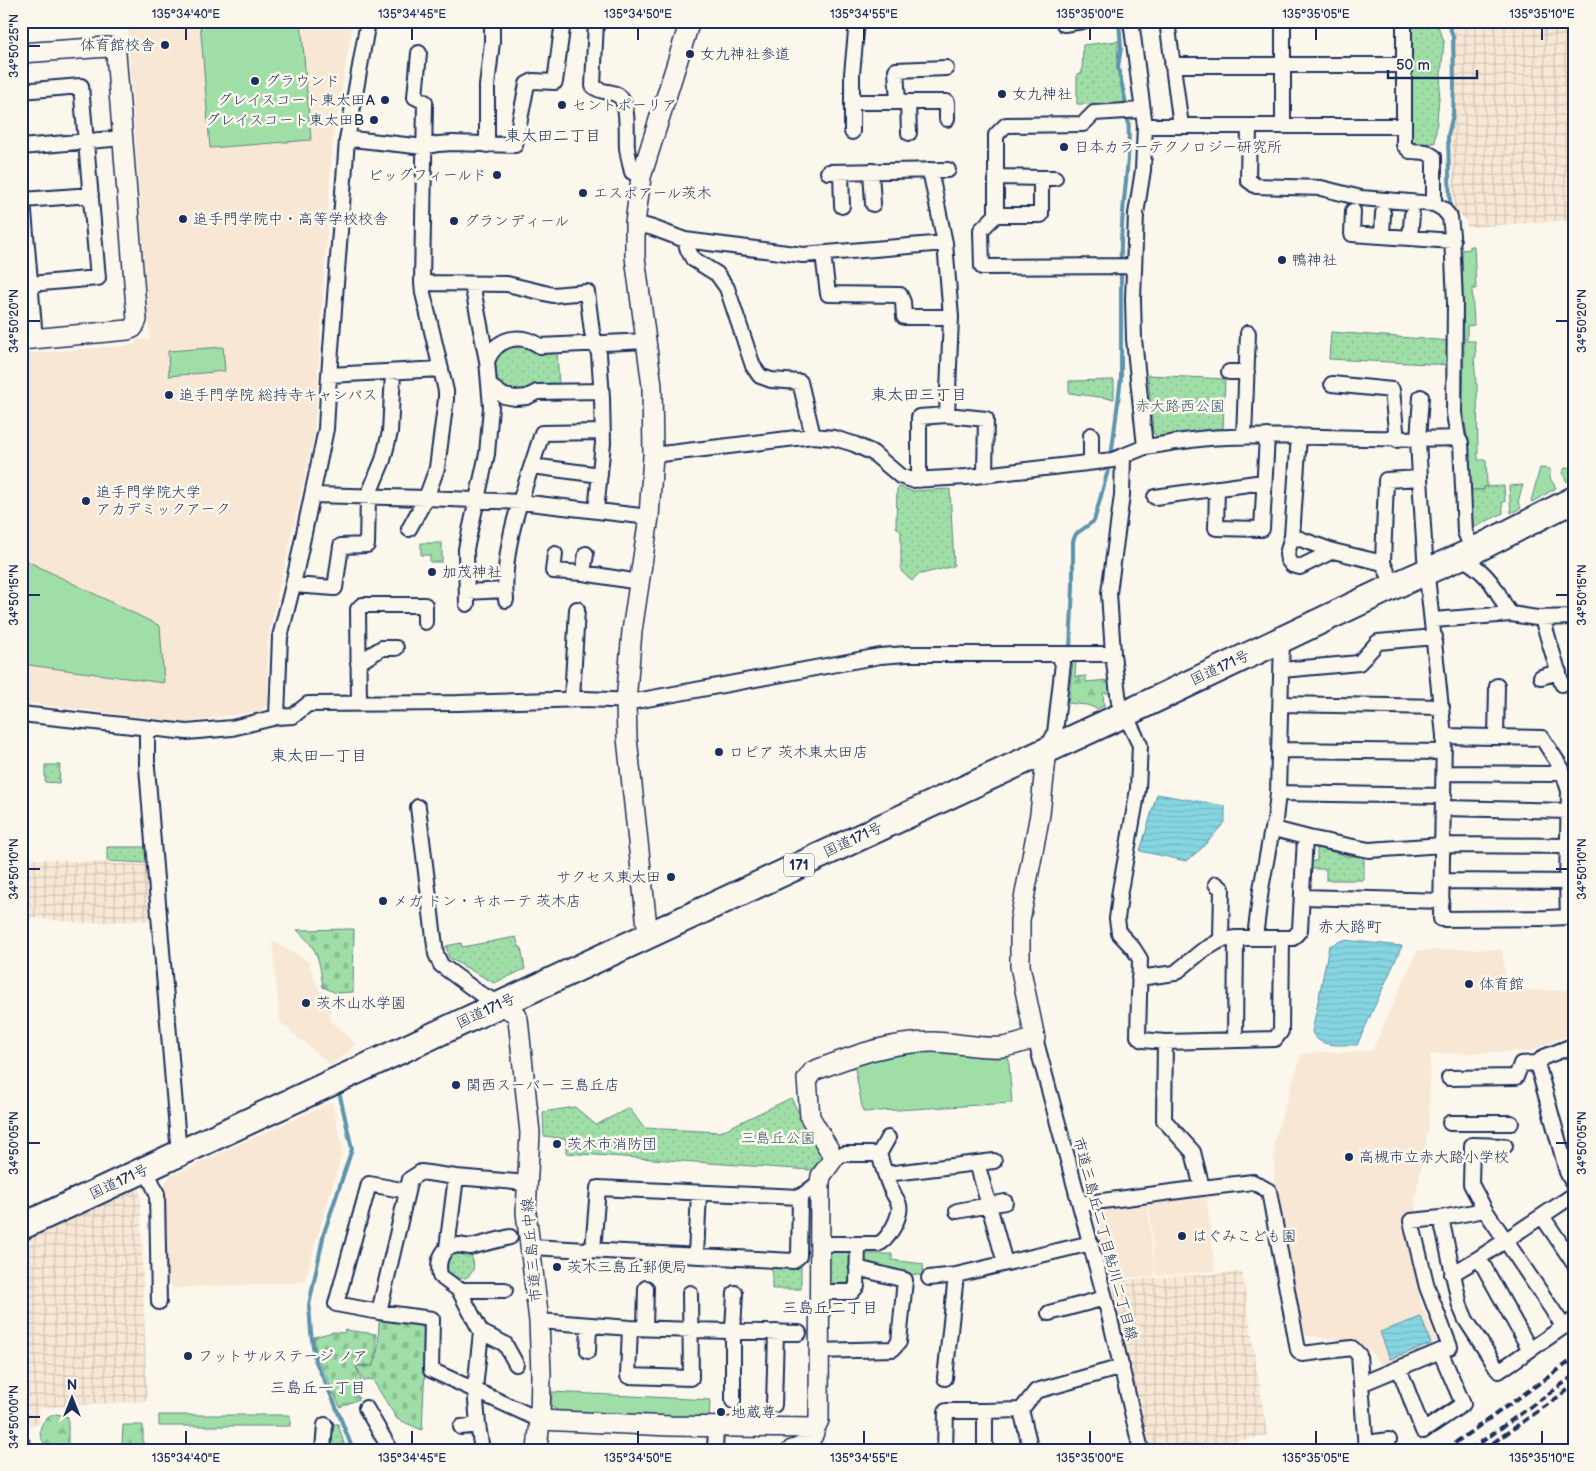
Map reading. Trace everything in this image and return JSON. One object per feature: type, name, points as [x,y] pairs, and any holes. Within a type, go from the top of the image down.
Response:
[{"type":"highway","name":"国道171号","points":[[21,1227],[1125,714],[1394,586],[1466,554],[1575,499]]},
{"type":"street","points":[[277,717],[280,637],[326,429],[347,140],[368,21]]},
{"type":"street","points":[[487,145],[487,86],[492,42],[492,21]]},
{"type":"street","points":[[347,140],[424,147],[445,143],[515,145],[527,84],[533,81],[555,82],[563,21]]},
{"type":"street","points":[[596,21],[594,86],[598,90],[616,95],[623,100],[626,117],[627,150],[632,172],[642,177]]},
{"type":"street","points":[[648,936],[627,738],[626,702],[630,640],[649,517],[654,455],[653,409],[647,341],[635,257],[635,223],[642,177],[690,21]]},
{"type":"street","points":[[852,132],[852,74],[857,21]]},
{"type":"street","points":[[1063,21],[1064,24],[1083,21]]},
{"type":"street","points":[[1130,21],[1145,126],[1136,214],[1134,266],[1134,339],[1145,447]]},
{"type":"street","points":[[1167,21],[1181,126]]},
{"type":"street","points":[[1283,21],[1283,126]]},
{"type":"street","points":[[1404,21],[1404,146],[1410,151],[1426,152],[1434,157],[1434,204]]},
{"type":"street","points":[[21,53],[108,47],[113,49],[117,55],[137,320],[135,326],[128,330],[28,340],[30,284],[22,200],[90,195]]},
{"type":"street","points":[[409,529],[426,498],[437,468],[446,390],[422,283],[425,102],[415,96],[419,53]]},
{"type":"street","points":[[1172,65],[1404,65]]},
{"type":"street","points":[[909,133],[896,70],[946,68]]},
{"type":"street","points":[[21,91],[81,86],[98,278],[30,284]]},
{"type":"street","points":[[852,102],[947,102],[948,119]]},
{"type":"street","points":[[1134,266],[982,267],[982,230],[996,215],[996,135],[1006,125],[1083,124],[1094,112],[1142,110]]},
{"type":"street","points":[[1145,126],[1404,126]]},
{"type":"street","points":[[1249,126],[1248,180],[1256,186],[1321,188],[1361,198],[1434,204],[1443,209],[1450,217],[1456,312],[1454,413],[1458,438],[1461,443],[1466,554],[1491,582],[1511,614]]},
{"type":"street","points":[[21,147],[123,138]]},
{"type":"street","points":[[930,170],[945,243],[951,317],[946,415]]},
{"type":"street","points":[[842,206],[834,172],[948,170]]},
{"type":"street","points":[[871,171],[874,204]]},
{"type":"street","points":[[997,177],[1055,178]]},
{"type":"street","points":[[996,215],[1041,215],[1041,178]]},
{"type":"street","points":[[1353,211],[1352,234],[1453,241]]},
{"type":"street","points":[[1382,236],[1383,213]]},
{"type":"street","points":[[1410,238],[1412,215]]},
{"type":"street","points":[[635,223],[685,240],[803,255],[945,243]]},
{"type":"street","points":[[685,240],[693,259],[717,274],[727,288],[753,366],[760,376],[771,380],[800,382],[813,436]]},
{"type":"street","points":[[823,254],[828,294],[900,295],[903,302],[904,317],[951,317]]},
{"type":"street","points":[[422,283],[507,284],[553,295],[587,292],[592,332],[599,354],[603,432],[596,511]]},
{"type":"street","points":[[472,284],[490,386],[489,438],[466,549],[467,598],[506,595],[506,566],[511,533],[542,433],[603,432]]},
{"type":"street","points":[[1244,436],[1248,333]]},
{"type":"street","points":[[487,361],[495,348],[502,342],[512,338],[527,339],[540,346],[647,341]]},
{"type":"street","points":[[329,375],[440,370]]},
{"type":"street","points":[[1229,372],[1246,372]]},
{"type":"street","points":[[293,585],[335,588],[341,546],[368,545],[368,496],[383,460],[390,432],[393,373]]},
{"type":"street","points":[[1332,384],[1392,390],[1397,440]]},
{"type":"street","points":[[490,386],[504,396],[515,398],[527,397],[537,392],[601,391]]},
{"type":"street","points":[[1421,397],[1418,440],[1420,478],[1444,736],[1441,919],[1571,915],[1567,882],[1570,791],[1562,769],[1542,738],[1444,736]]},
{"type":"street","points":[[919,480],[918,417],[946,415],[986,419],[985,474]]},
{"type":"street","points":[[1091,434],[1091,462]]},
{"type":"street","points":[[654,455],[813,436],[834,438],[854,444],[873,453],[900,476],[919,480],[1113,460],[1145,447],[1226,436],[1299,436],[1397,440],[1458,438]]},
{"type":"street","points":[[1217,488],[1216,528],[1262,529],[1266,436]]},
{"type":"street","points":[[1299,436],[1292,536],[1287,557],[1294,566],[1303,566],[1333,551]]},
{"type":"street","points":[[1123,457],[1122,495],[1109,593],[1113,654],[1119,702],[1140,745],[1139,781],[1119,896],[1117,919],[1119,933],[1133,948],[1140,960],[1138,1036],[1143,1040],[1166,1042],[1275,1039],[1281,1032],[1282,938]]},
{"type":"street","points":[[532,466],[600,475]]},
{"type":"street","points":[[1394,586],[1382,563],[1386,480],[1420,478]]},
{"type":"street","points":[[1155,496],[1263,482]]},
{"type":"street","points":[[312,495],[521,502],[649,517]]},
{"type":"street","points":[[1292,536],[1333,551],[1382,563]]},
{"type":"street","points":[[555,554],[553,570],[638,582]]},
{"type":"street","points":[[583,573],[586,554]]},
{"type":"street","points":[[359,702],[358,609],[362,605],[425,605],[425,622]]},
{"type":"street","points":[[572,699],[577,609]]},
{"type":"street","points":[[1433,620],[1511,614],[1542,618],[1575,617]]},
{"type":"street","points":[[1542,618],[1561,678],[1542,677]]},
{"type":"street","points":[[1282,670],[1359,663],[1378,642],[1435,637]]},
{"type":"street","points":[[1256,937],[1261,889],[1272,829],[1274,829],[1278,793],[1282,639]]},
{"type":"street","points":[[358,663],[382,648],[396,648]]},
{"type":"street","points":[[21,714],[187,732],[232,728],[277,717],[294,716],[308,704],[572,699],[626,702],[646,700],[838,662],[880,656],[907,654],[1113,654]]},
{"type":"street","points":[[834,1158],[810,1117],[807,1079],[813,1071],[871,1050],[912,1043],[934,1042],[1000,1048],[1016,1045],[1035,1038],[1020,966],[1020,920],[1040,814],[1047,749],[1055,733],[1063,663],[1057,654]]},
{"type":"street","points":[[1496,737],[1497,686]]},
{"type":"street","points":[[1281,704],[1442,707]]},
{"type":"street","points":[[147,728],[153,835],[179,1154]]},
{"type":"street","points":[[1279,750],[1444,752]]},
{"type":"street","points":[[1444,773],[1551,774],[1562,769]]},
{"type":"street","points":[[1278,793],[1569,811]]},
{"type":"street","points":[[418,807],[439,961],[441,965],[479,993],[500,1004]]},
{"type":"street","points":[[1274,829],[1305,838],[1369,850],[1443,845],[1568,846]]},
{"type":"street","points":[[1140,978],[1175,973],[1202,951],[1221,940],[1256,937],[1293,938],[1300,930],[1305,838]]},
{"type":"street","points":[[1442,881],[1567,882]]},
{"type":"street","points":[[1216,884],[1222,889],[1221,940]]},
{"type":"street","points":[[1302,897],[1442,901]]},
{"type":"street","points":[[1235,1040],[1236,938]]},
{"type":"street","name":"市道三島丘中線","points":[[500,1004],[516,1014],[518,1019],[530,1133],[526,1212],[539,1321],[541,1374],[537,1448]]},
{"type":"street","name":"市道三島丘二丁目鮎川二丁目線","points":[[1035,1038],[1106,1298],[1141,1450]]},
{"type":"street","points":[[1166,1042],[1164,1120],[1193,1152],[1202,1188]]},
{"type":"street","points":[[1449,1078],[1516,1077],[1521,1064],[1537,1063],[1544,1056],[1575,1045]]},
{"type":"street","points":[[1537,1063],[1575,1187]]},
{"type":"street","points":[[1450,1123],[1511,1123]]},
{"type":"street","points":[[1441,1218],[1460,1306],[1466,1320],[1499,1371],[1569,1323],[1506,1241],[1485,1210],[1471,1184],[1472,1145],[1476,1123]]},
{"type":"street","points":[[820,1244],[878,1244],[883,1243],[887,1239],[900,1212],[899,1204],[891,1191],[879,1154],[888,1138]]},
{"type":"street","points":[[1472,1145],[1505,1146]]},
{"type":"street","points":[[792,1450],[808,1443],[819,1420],[818,1351],[821,1176],[834,1158],[844,1154],[879,1154]]},
{"type":"street","points":[[886,1174],[994,1161]]},
{"type":"street","points":[[977,1163],[1005,1263]]},
{"type":"street","points":[[146,1169],[157,1194],[159,1302]]},
{"type":"street","points":[[379,1312],[410,1180],[421,1172],[527,1183]]},
{"type":"street","points":[[447,1248],[456,1177]]},
{"type":"street","points":[[593,1250],[598,1188],[800,1197],[820,1182]]},
{"type":"street","points":[[1080,1204],[1253,1182],[1269,1191],[1298,1350],[1302,1354],[1352,1348],[1359,1356],[1366,1446],[1389,1440]]},
{"type":"street","points":[[408,1191],[369,1184],[336,1304],[432,1319],[431,1370],[540,1420],[815,1428]]},
{"type":"street","points":[[696,1255],[699,1193]]},
{"type":"street","points":[[1452,1274],[1506,1241],[1575,1194]]},
{"type":"street","points":[[531,1247],[793,1261],[799,1256],[800,1197]]},
{"type":"street","points":[[957,1211],[1005,1202]]},
{"type":"street","points":[[1361,1384],[1450,1347],[1427,1287],[1410,1221],[1441,1218],[1485,1210]]},
{"type":"street","points":[[1542,1216],[1575,1265]]},
{"type":"street","points":[[482,1450],[475,1389],[481,1332],[459,1290],[440,1276],[438,1266],[440,1256],[447,1248],[458,1245],[470,1246],[510,1237]]},
{"type":"street","points":[[929,1278],[956,1275],[1091,1243]]},
{"type":"street","points":[[819,1292],[852,1292],[857,1286],[858,1245]]},
{"type":"street","points":[[1479,1258],[1530,1350]]},
{"type":"street","points":[[818,1351],[893,1349],[899,1342],[904,1280],[857,1268]]},
{"type":"street","points":[[945,1378],[956,1275]]},
{"type":"street","points":[[645,1328],[646,1288]]},
{"type":"street","points":[[459,1290],[505,1290]]},
{"type":"street","points":[[733,1401],[732,1330],[735,1292]]},
{"type":"street","points":[[630,1328],[628,1376],[691,1378],[690,1293]]},
{"type":"street","points":[[1049,1313],[1106,1298]]},
{"type":"street","points":[[539,1321],[630,1328],[799,1333]]},
{"type":"street","points":[[588,1351],[589,1325]]},
{"type":"street","points":[[481,1332],[505,1344],[516,1364]]},
{"type":"street","points":[[774,1405],[776,1332]]},
{"type":"street","points":[[1400,1368],[1423,1431],[1463,1404],[1440,1351]]},
{"type":"street","points":[[1021,1410],[1036,1391],[1122,1367]]},
{"type":"street","points":[[366,1408],[386,1444],[387,1450]]},
{"type":"street","points":[[945,1450],[946,1410],[1021,1410]]},
{"type":"street","points":[[1021,1410],[1031,1450]]},
{"type":"street","points":[[985,1411],[985,1450]]},
{"type":"street","points":[[323,1450],[324,1424]]},
{"type":"street","points":[[461,1427],[478,1425]]},
{"type":"street","points":[[715,1450],[716,1426]]},
{"type":"street","points":[[781,1450],[782,1428]]},
{"type":"street","points":[[21,1446],[22,1450]]},
{"type":"shaded area","name":"追手門学院 総持寺キャンパス","points":[[127,21],[353,21],[332,146],[314,436],[269,633],[267,648],[268,704],[261,711],[186,722],[21,702],[21,354],[134,345],[137,340],[150,340]]},
{"type":"shaded area","points":[[1455,21],[1575,21],[1575,220],[1467,227],[1466,220],[1454,208],[1451,134]]},
{"type":"shaded area","points":[[21,858],[147,865],[151,920],[85,923],[21,917]]},
{"type":"shaded area","name":"茨木山水学園","points":[[272,941],[308,961],[319,990],[338,999],[331,1007],[329,1014],[331,1021],[356,1045],[331,1065],[280,1022]]},
{"type":"shaded area","name":"高槻市立赤大路小学校","points":[[1457,949],[1502,950],[1507,989],[1575,991],[1575,1032],[1531,1051],[1430,1054],[1429,1125],[1415,1199],[1420,1302],[1437,1341],[1383,1366],[1361,1343],[1305,1335],[1277,1215],[1274,1177],[1275,1137],[1302,1053],[1372,1051],[1417,951]]},
{"type":"shaded area","points":[[332,1102],[343,1150],[304,1282],[173,1288],[164,1274],[163,1188],[169,1177]]},
{"type":"shaded area","points":[[140,1188],[147,1401],[39,1408],[40,1424],[28,1425],[21,1374],[21,1243]]},
{"type":"shaded area","name":"はぐみこども園","points":[[1206,1192],[1215,1271],[1156,1276],[1149,1202]]},
{"type":"shaded area","points":[[1147,1201],[1155,1276],[1111,1279],[1092,1209]]},
{"type":"shaded area","points":[[1242,1272],[1267,1435],[1186,1450],[1144,1450],[1112,1281]]},
{"type":"green space","name":"グラウンド","points":[[200,21],[301,21],[311,140],[210,148]]},
{"type":"green space","points":[[1412,24],[1437,24],[1444,41],[1435,143],[1413,144],[1408,127]]},
{"type":"green space","points":[[1118,41],[1117,67],[1125,104],[1077,104],[1077,74],[1082,73],[1083,45]]},
{"type":"green space","points":[[1470,246],[1474,246],[1476,289],[1472,289],[1474,325],[1467,326],[1467,341],[1475,341],[1478,460],[1486,460],[1487,487],[1484,487],[1484,490],[1468,490],[1468,444],[1463,407],[1462,250],[1470,249]]},
{"type":"green space","points":[[1331,332],[1451,341],[1449,365],[1329,359]]},
{"type":"green space","points":[[516,344],[557,351],[559,386],[514,393],[498,385],[493,372],[495,358],[504,348]]},
{"type":"green space","points":[[223,347],[225,371],[169,376],[168,351]]},
{"type":"green space","name":"赤大路西公園","points":[[1148,375],[1225,379],[1223,430],[1158,437],[1153,433]]},
{"type":"green space","points":[[1114,380],[1114,399],[1069,393],[1069,381]]},
{"type":"green space","points":[[1575,467],[1575,477],[1567,482],[1562,473],[1565,468]]},
{"type":"green space","points":[[1540,468],[1550,469],[1550,478],[1556,488],[1532,502],[1531,501]]},
{"type":"green space","points":[[1523,485],[1518,502],[1521,508],[1511,513],[1509,486]]},
{"type":"green space","points":[[1504,486],[1505,502],[1502,502],[1503,513],[1471,529],[1468,490],[1484,490],[1484,487]]},
{"type":"green space","points":[[899,487],[912,491],[950,489],[954,566],[917,575],[912,581],[901,571],[901,532],[896,527],[897,489]]},
{"type":"green space","points":[[421,543],[442,543],[442,562],[430,562],[430,555],[421,555]]},
{"type":"green space","points":[[21,558],[160,626],[164,683],[21,664]]},
{"type":"green space","points":[[1076,660],[1075,677],[1086,676],[1086,682],[1108,680],[1110,693],[1103,693],[1104,706],[1097,709],[1087,705],[1068,703],[1073,661]]},
{"type":"green space","points":[[45,765],[60,765],[59,783],[45,782]]},
{"type":"green space","points":[[107,847],[146,847],[147,863],[107,861]]},
{"type":"green space","points":[[1317,847],[1347,856],[1364,856],[1364,880],[1326,880],[1326,869],[1310,869],[1310,861],[1317,861]]},
{"type":"green space","points":[[354,929],[353,992],[336,993],[323,987],[314,949],[297,930]]},
{"type":"green space","points":[[516,937],[519,947],[521,947],[525,969],[494,983],[449,958],[446,946],[461,943],[462,947]]},
{"type":"green space","points":[[934,1045],[1008,1052],[1012,1103],[863,1112],[854,1063]]},
{"type":"green space","name":"三島丘公園","points":[[791,1098],[824,1158],[810,1170],[566,1153],[566,1139],[544,1136],[543,1112],[575,1107],[596,1125],[629,1108],[644,1128],[720,1132]]},
{"type":"green space","points":[[851,1250],[851,1279],[844,1286],[824,1286],[824,1251]]},
{"type":"green space","points":[[449,1252],[468,1252],[474,1265],[469,1276],[458,1279],[444,1270]]},
{"type":"green space","points":[[867,1254],[892,1254],[892,1260],[923,1264],[924,1276],[866,1267],[862,1260]]},
{"type":"green space","points":[[801,1266],[801,1289],[772,1289],[772,1267]]},
{"type":"green space","points":[[380,1316],[427,1323],[422,1430],[397,1419],[372,1379],[364,1381],[356,1366],[362,1383],[354,1388],[359,1399],[340,1407],[316,1355],[314,1337],[333,1332],[344,1333],[345,1330],[376,1334],[376,1357]]},
{"type":"green space","points":[[552,1392],[710,1400],[709,1419],[559,1412],[551,1406]]},
{"type":"green space","points":[[57,1414],[68,1417],[68,1446],[59,1449],[45,1443],[41,1438],[40,1431],[42,1424],[48,1418]]},
{"type":"green space","points":[[159,1415],[290,1415],[290,1426],[159,1426]]},
{"type":"green space","points":[[330,1424],[338,1424],[346,1450],[330,1449]]},
{"type":"green space","points":[[123,1425],[143,1425],[143,1450],[116,1450],[115,1447],[122,1446]]},
{"type":"water","points":[[1157,794],[1225,806],[1225,822],[1201,849],[1186,861],[1140,851]]},
{"type":"water","points":[[1343,940],[1402,946],[1357,1045],[1331,1045],[1320,1041],[1312,1032],[1329,946]]},
{"type":"water","points":[[1421,1317],[1431,1344],[1390,1359],[1380,1332]]},
{"type":"waterway","points":[[1119,21],[1121,48],[1118,67],[1127,108]]},
{"type":"waterway","points":[[1448,21],[1453,37],[1454,83],[1453,114],[1448,136],[1450,209]]},
{"type":"waterway","points":[[1121,262],[1129,133],[1128,115]]},
{"type":"waterway","points":[[1111,457],[1121,378],[1121,269]]},
{"type":"waterway","points":[[1070,648],[1073,541],[1076,534],[1094,521],[1110,463]]},
{"type":"waterway","points":[[340,1096],[352,1149],[324,1233],[309,1305],[315,1360],[353,1450]]},
{"type":"railway","points":[[1445,1450],[1575,1358]]},
{"type":"railway","points":[[1470,1450],[1575,1375]]},
{"type":"railway","points":[[1483,1450],[1575,1385]]},
{"type":"place","name":"体育館校舎","points":[[165,45]]},
{"type":"place","name":"女九神社参道","points":[[690,54]]},
{"type":"place","name":"グラウンド","points":[[255,81]]},
{"type":"place","name":"女九神社","points":[[1002,94]]},
{"type":"place","name":"グレイスコート東太田A","points":[[385,100]]},
{"type":"place","name":"セントポーリア","points":[[562,105]]},
{"type":"place","name":"グレイスコート東太田B","points":[[374,120]]},
{"type":"place","name":"日本カラーテクノロジー研究所","points":[[1064,147]]},
{"type":"place","name":"ビッグフィールド","points":[[497,175]]},
{"type":"place","name":"エスポアール茨木","points":[[583,193]]},
{"type":"place","name":"追手門学院中・高等学校校舎","points":[[183,219]]},
{"type":"place","name":"グランディール","points":[[454,221]]},
{"type":"place","name":"鴨神社","points":[[1282,260]]},
{"type":"place","name":"追手門学院 総持寺キャンパス","points":[[169,395]]},
{"type":"place","name":"追手門学院大学 アカデミックアーク","points":[[86,501]]},
{"type":"place","name":"加茂神社","points":[[432,572]]},
{"type":"place","name":"ロピア 茨木東太田店","points":[[719,752]]},
{"type":"place","name":"サクセス東太田","points":[[671,877]]},
{"type":"place","name":"メガ ドン・キホーテ 茨木店","points":[[383,901]]},
{"type":"place","name":"体育館","points":[[1469,984]]},
{"type":"place","name":"茨木山水学園","points":[[306,1003]]},
{"type":"place","name":"関西スーパー 三島丘店","points":[[456,1085]]},
{"type":"place","name":"茨木市消防団","points":[[557,1144]]},
{"type":"place","name":"高槻市立赤大路小学校","points":[[1349,1157]]},
{"type":"place","name":"はぐみこども園","points":[[1182,1236]]},
{"type":"place","name":"茨木三島丘郵便局","points":[[557,1267]]},
{"type":"place","name":"フットサルステージ ノア","points":[[188,1356]]},
{"type":"place","name":"地蔵尊","points":[[721,1412]]},
{"type":"district","name":"東太田二丁目","points":[[553,136]]},
{"type":"district","name":"東太田三丁目","points":[[919,395]]},
{"type":"district","name":"東太田一丁目","points":[[319,756]]},
{"type":"district","name":"赤大路町","points":[[1350,927]]},
{"type":"district","name":"三島丘二丁目","points":[[830,1308]]},
{"type":"district","name":"三島丘一丁目","points":[[318,1388]]}]
